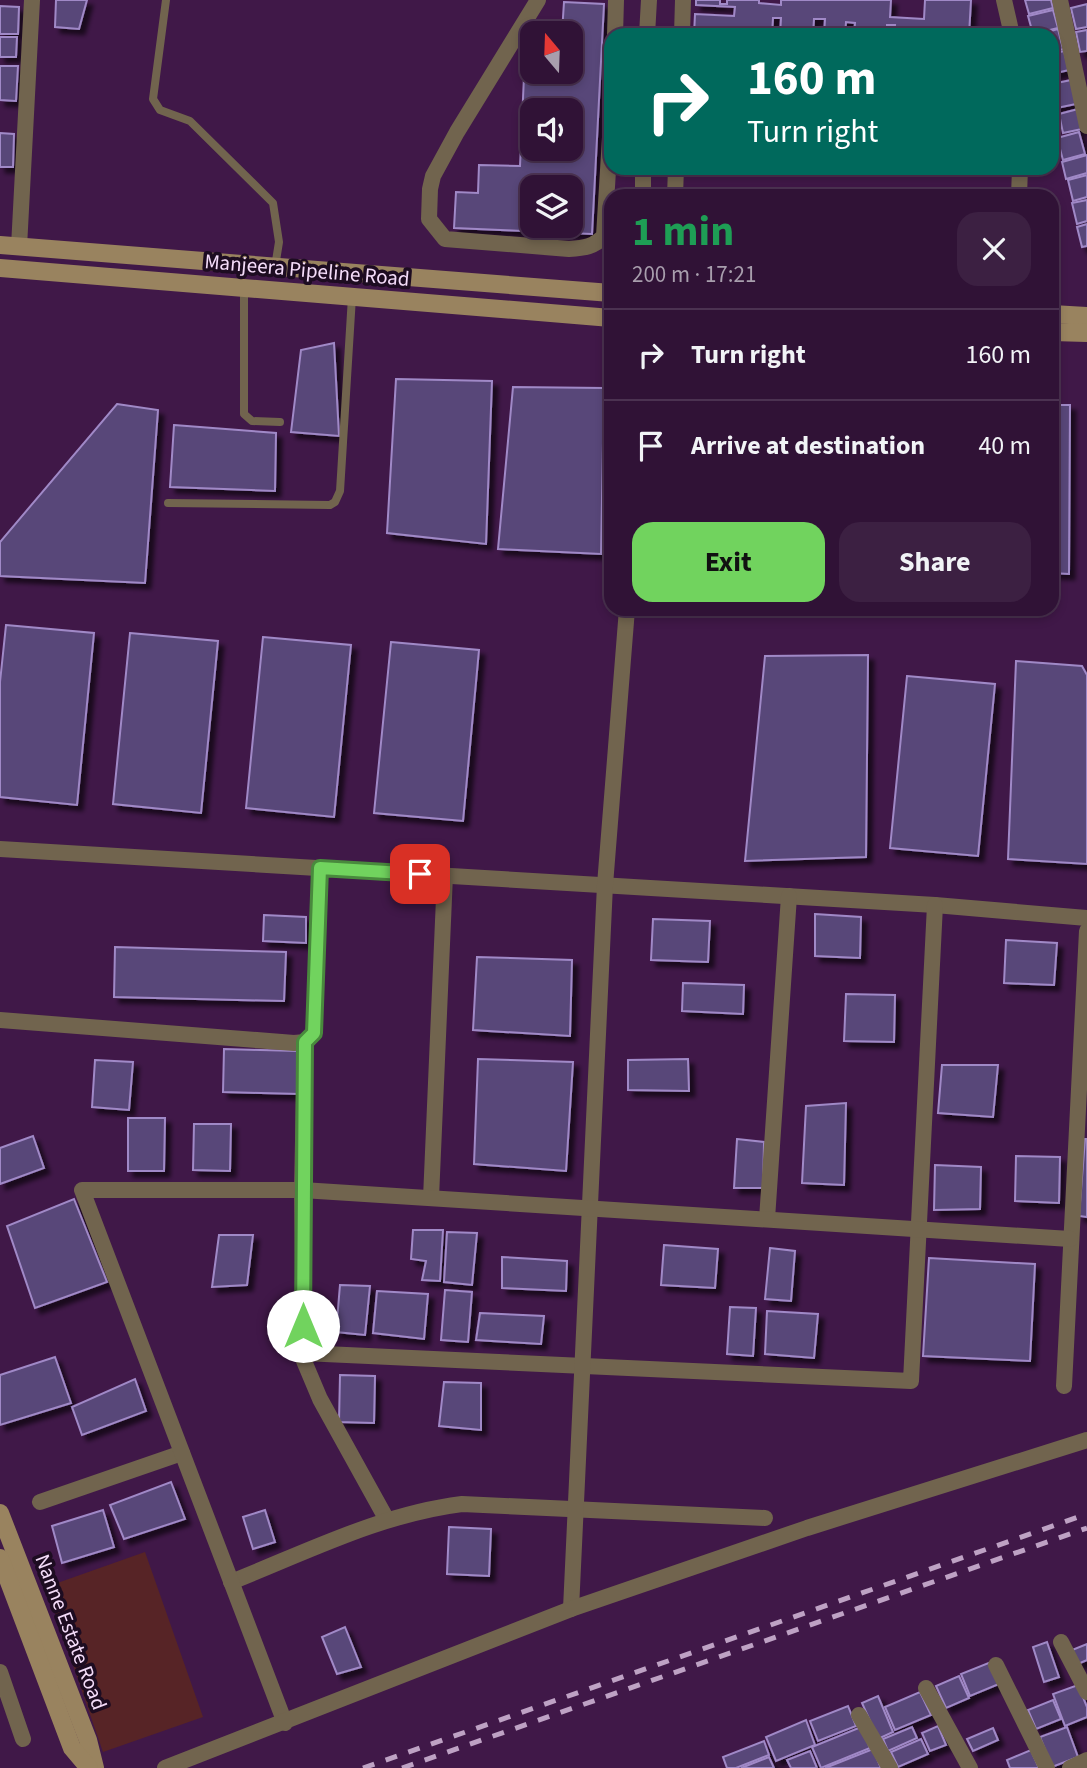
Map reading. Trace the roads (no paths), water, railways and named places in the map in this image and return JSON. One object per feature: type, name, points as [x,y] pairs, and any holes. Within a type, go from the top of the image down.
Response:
[{"type":"main road","name":"Manjeera Pipeline Road","points":[[0,245],[604,292]]},
{"type":"main road","points":[[132,279],[135,256]]},
{"type":"main road","name":"Manjeera Pipeline Road","points":[[0,268],[604,317]]},
{"type":"main road","points":[[1059,314],[1087,316]]},
{"type":"main road","points":[[1059,332],[1087,333]]},
{"type":"main road","name":"Nanne Estate Road","points":[[0,1513],[88,1740],[94,1768]]},
{"type":"main road","name":"Nanne Estate Road","points":[[0,1558],[72,1748],[89,1768]]},
{"type":"street","points":[[19,247],[32,0]]},
{"type":"street","points":[[538,0],[433,176],[429,219],[445,239],[569,249],[590,247],[604,236]]},
{"type":"street","points":[[615,28],[616,0]]},
{"type":"street","points":[[647,28],[649,0]]},
{"type":"street","points":[[682,28],[683,0]]},
{"type":"street","points":[[1004,0],[1010,28]]},
{"type":"street","points":[[1060,0],[1087,126]]},
{"type":"street","points":[[571,1609],[605,885],[626,616]]},
{"type":"street","points":[[0,849],[935,905],[1087,918]]},
{"type":"street","points":[[0,1020],[294,1044],[305,1042],[314,1033],[320,868]]},
{"type":"street","points":[[431,1198],[445,876]]},
{"type":"street","points":[[767,1219],[789,896]]},
{"type":"street","points":[[303,1353],[911,1381],[935,905]]},
{"type":"street","points":[[1064,1386],[1070,1239],[1083,1115],[1087,930]]},
{"type":"street","points":[[305,1042],[304,1361],[320,1399],[387,1520]]},
{"type":"street","points":[[285,1723],[82,1190],[303,1190],[1070,1239]]},
{"type":"street","points":[[165,1768],[571,1609],[807,1528],[1087,1440]]},
{"type":"street","points":[[40,1502],[182,1453]]},
{"type":"street","points":[[231,1582],[387,1520],[426,1509],[463,1504],[765,1518]]},
{"type":"street","points":[[1061,1642],[1087,1692]]},
{"type":"street","points":[[996,1665],[1047,1768]]},
{"type":"street","points":[[0,1672],[23,1739]]},
{"type":"street","points":[[926,1688],[970,1768]]},
{"type":"street","points":[[859,1715],[890,1768]]},
{"type":"street","points":[[1070,1768],[1087,1760]]},
{"type":"lane","points":[[166,0],[153,99],[160,110],[190,121],[273,203],[279,242],[275,267]]},
{"type":"lane","points":[[244,288],[244,415],[252,421],[280,422]]},
{"type":"lane","points":[[168,503],[330,505],[335,502],[341,481],[352,297]]},
{"type":"railway","points":[[363,1768],[1087,1514]]},
{"type":"railway","points":[[402,1768],[1087,1528]]}]
